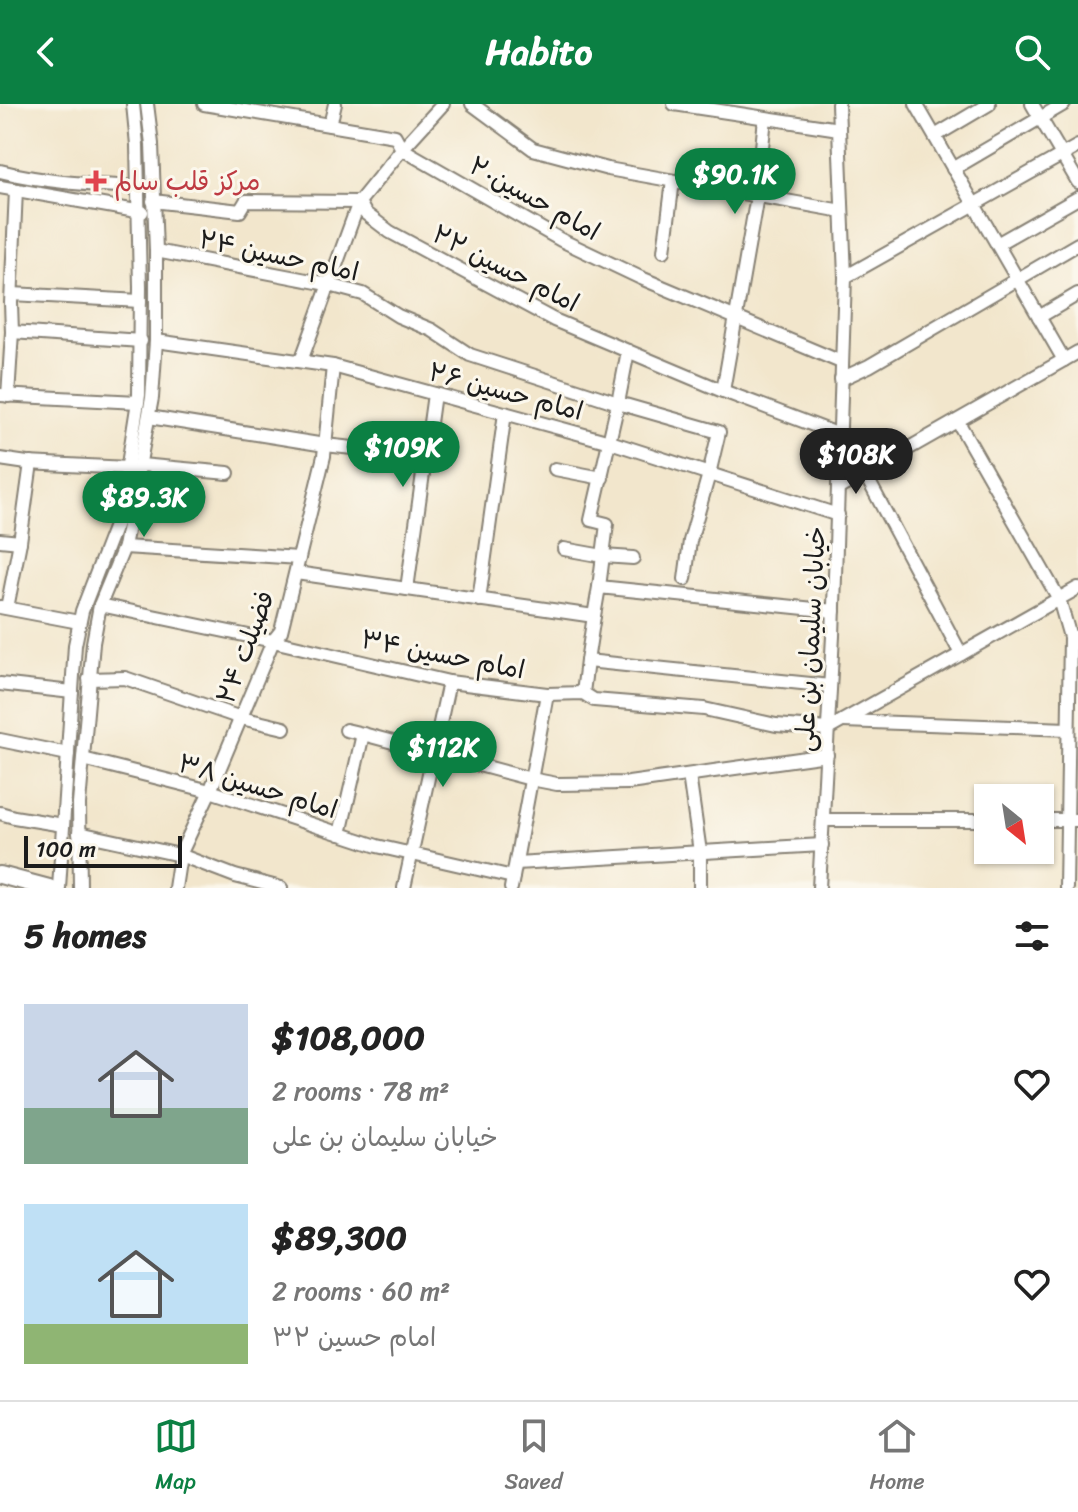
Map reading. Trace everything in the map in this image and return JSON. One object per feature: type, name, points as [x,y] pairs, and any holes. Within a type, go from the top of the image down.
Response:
[{"type":"main road","points":[[0,875],[49,888]]},
{"type":"street","points":[[80,888],[79,804],[93,643],[100,605],[124,547],[134,467],[141,341],[137,145],[133,104]]},
{"type":"street","points":[[59,888],[79,622],[116,523],[152,398],[156,341],[156,251],[152,144],[147,104]]},
{"type":"street","name":"امام حسین۲۰","points":[[204,104],[395,136],[402,149],[561,240],[641,278],[841,362]]},
{"type":"street","points":[[330,125],[335,104]]},
{"type":"street","points":[[301,361],[359,202],[443,104]]},
{"type":"street","points":[[472,104],[533,149],[608,169],[842,211]]},
{"type":"street","name":"خیابان سلیمان بن علی","points":[[819,888],[834,611],[845,277],[838,104]]},
{"type":"street","points":[[916,104],[1064,360]]},
{"type":"street","points":[[935,136],[989,104]]},
{"type":"street","points":[[1032,104],[1078,182]]},
{"type":"street","points":[[953,169],[1064,104]]},
{"type":"street","points":[[683,105],[839,129]]},
{"type":"street","points":[[723,391],[757,196],[765,118]]},
{"type":"street","points":[[845,277],[1078,146]]},
{"type":"street","points":[[0,171],[34,179],[137,187],[153,201],[240,211],[246,201],[359,202]]},
{"type":"street","points":[[664,251],[673,181]]},
{"type":"street","points":[[0,187],[137,212],[153,201]]},
{"type":"street","points":[[16,190],[8,300],[12,332],[4,396],[138,402]]},
{"type":"street","points":[[997,244],[1078,198]]},
{"type":"street","name":"امام حسین ۲۲","points":[[359,202],[365,213],[390,232],[554,320],[723,391],[840,435]]},
{"type":"street","points":[[0,231],[15,230]]},
{"type":"street","points":[[841,379],[869,366],[1078,244]]},
{"type":"street","name":"امام حسین ۲۴","points":[[156,251],[363,294],[398,316],[432,330],[470,355],[719,432],[709,474]]},
{"type":"street","points":[[1039,317],[1078,294]]},
{"type":"street","points":[[8,300],[140,301]]},
{"type":"street","points":[[12,332],[141,341]]},
{"type":"street","name":"امام حسین ۲۶","points":[[156,341],[333,366],[610,442],[838,515]]},
{"type":"street","points":[[583,693],[607,524],[591,520],[628,351]]},
{"type":"street","points":[[839,488],[1078,352]]},
{"type":"street","name":"فضیلت ۲۴","points":[[175,888],[180,855],[273,641],[281,631],[324,456],[333,366]]},
{"type":"street","points":[[407,589],[434,394]]},
{"type":"street","points":[[479,600],[505,413]]},
{"type":"street","points":[[149,417],[371,450]]},
{"type":"street","points":[[958,422],[1059,599],[1074,637],[1068,729],[1073,744],[1072,820],[1066,888]]},
{"type":"street","points":[[0,459],[228,473]]},
{"type":"street","points":[[31,463],[20,542],[4,607],[79,622]]},
{"type":"street","points":[[555,469],[602,478]]},
{"type":"street","points":[[685,579],[690,541],[709,474]]},
{"type":"street","points":[[865,474],[961,654]]},
{"type":"street","points":[[0,540],[20,542]]},
{"type":"street","points":[[124,547],[299,558]]},
{"type":"street","points":[[564,549],[633,558]]},
{"type":"street","points":[[296,573],[594,616]]},
{"type":"street","points":[[599,587],[834,611]]},
{"type":"street","points":[[828,729],[1078,588]]},
{"type":"street","name":"امام حسین ۳۴","points":[[100,605],[449,682],[547,694],[583,693],[594,700],[704,709],[776,725],[828,729]]},
{"type":"street","points":[[587,661],[830,686]]},
{"type":"street","points":[[89,679],[125,678],[241,718],[284,728]]},
{"type":"street","points":[[404,888],[449,682]]},
{"type":"street","points":[[0,684],[72,692]]},
{"type":"street","points":[[512,882],[547,694]]},
{"type":"street","points":[[841,721],[1068,729]]},
{"type":"street","points":[[70,729],[85,732]]},
{"type":"street","points":[[346,730],[557,784],[629,783],[827,755]]},
{"type":"street","points":[[340,834],[363,734]]},
{"type":"street","points":[[0,740],[68,754]]},
{"type":"street","name":"امام حسین ۳۸","points":[[83,759],[210,791],[377,846],[512,882]]},
{"type":"street","points":[[689,775],[700,852],[700,888]]},
{"type":"street","points":[[0,813],[63,825]]},
{"type":"street","points":[[824,820],[974,820]]},
{"type":"street","points":[[79,833],[180,855],[235,876],[281,888]]},
{"type":"street","points":[[516,863],[822,845]]},
{"type":"place","name":"مرکز قلب سالم","points":[[96,181]]}]
